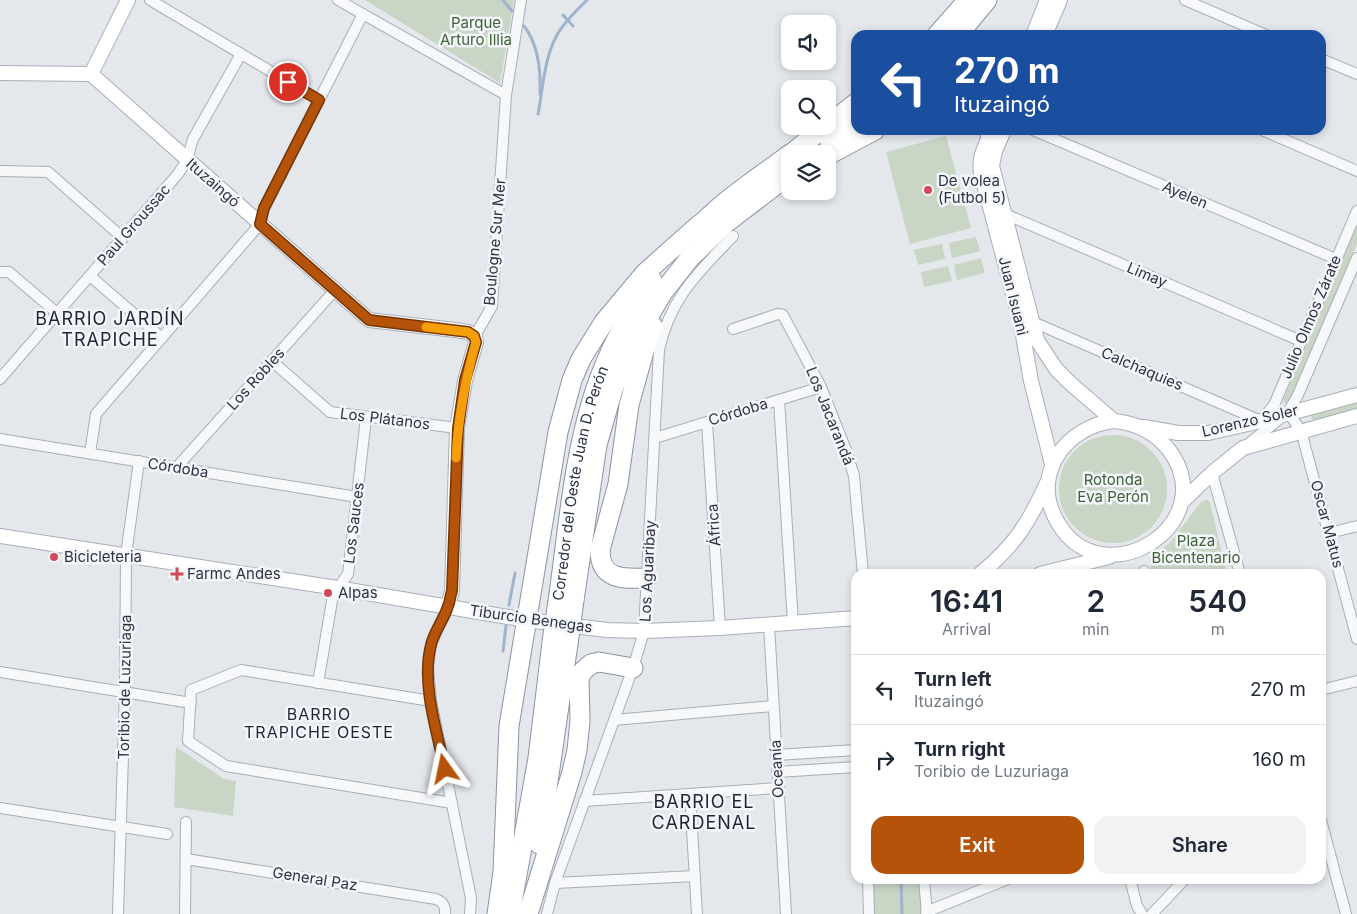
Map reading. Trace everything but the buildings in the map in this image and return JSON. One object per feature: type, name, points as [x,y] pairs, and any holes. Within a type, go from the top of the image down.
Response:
[{"type":"highway","points":[[941,30],[968,0]]},
{"type":"highway","points":[[962,30],[987,0]]},
{"type":"highway","name":"Corredor del Oeste Juan D. Perón","points":[[836,119],[851,107]]},
{"type":"highway","points":[[829,145],[851,128]]},
{"type":"highway","name":"Corredor del Oeste Juan D. Perón","points":[[802,145],[815,135]]},
{"type":"highway","points":[[836,151],[866,135]]},
{"type":"highway","name":"Corredor del Oeste Juan D. Perón","points":[[527,914],[541,835],[560,643],[566,601],[597,445],[607,407],[622,366],[634,341],[649,314],[678,272],[781,163]]},
{"type":"highway","name":"Corredor del Oeste Juan D. Perón","points":[[756,189],[781,179]]},
{"type":"highway","name":"Corredor del Oeste Juan D. Perón","points":[[566,601],[577,471],[587,421],[603,369],[639,299],[654,277],[700,224],[725,223]]},
{"type":"highway","points":[[497,914],[503,872],[509,726],[558,432],[568,394],[581,359],[604,322],[645,272],[700,224]]},
{"type":"highway","points":[[647,578],[630,579],[613,576],[603,569],[600,550],[618,484],[628,405],[648,337],[678,272]]},
{"type":"highway","name":"Corredor del Oeste Juan D. Perón","points":[[510,914],[560,643]]},
{"type":"highway","points":[[527,914],[572,772],[577,750],[580,721],[579,678],[583,670],[591,664],[599,662],[633,668]]},
{"type":"street","points":[[0,74],[91,74],[128,0]]},
{"type":"street","points":[[150,0],[319,100]]},
{"type":"street","points":[[338,0],[506,95]]},
{"type":"street","name":"Boulogne Sur Mer","points":[[470,914],[471,898],[431,701],[428,667],[431,644],[448,606],[452,591],[458,428],[465,380],[476,342],[474,336],[492,306],[506,95],[521,0]]},
{"type":"street","points":[[1039,30],[1048,0]]},
{"type":"street","points":[[1041,30],[1060,0]]},
{"type":"street","points":[[1185,0],[1254,30]]},
{"type":"street","points":[[90,453],[96,414],[260,224],[264,208],[363,14]]},
{"type":"street","name":"Paul Groussac","points":[[0,379],[178,174],[187,160],[193,139],[241,54]]},
{"type":"street","points":[[1326,61],[1357,74]]},
{"type":"street","name":"Ituzaingó","points":[[91,74],[369,320],[455,330],[468,332],[474,336]]},
{"type":"street","name":"Juan Isuani","points":[[992,135],[979,163],[998,214],[1027,323],[1031,381],[1052,464]]},
{"type":"street","name":"Ayelen","points":[[1045,135],[1336,259]]},
{"type":"street","points":[[1274,135],[1357,171]]},
{"type":"street","points":[[0,172],[48,172],[123,238]]},
{"type":"street","name":"Julio Olmos Zárate","points":[[1261,421],[1274,405],[1357,212]]},
{"type":"street","name":"Limay","points":[[998,214],[1301,341]]},
{"type":"street","name":"Los Aguaribay","points":[[547,914],[555,883],[633,668],[644,631],[660,350],[663,333],[669,316],[725,223]]},
{"type":"street","name":"Julio Olmos Zárate","points":[[1245,447],[1288,412],[1297,397],[1357,258]]},
{"type":"street","points":[[0,272],[9,272],[57,313]]},
{"type":"street","points":[[90,276],[162,338]]},
{"type":"street","name":"Los Robles","points":[[177,467],[335,290]]},
{"type":"street","name":"Los Jacarandá","points":[[734,329],[778,314],[783,316],[821,387],[846,450],[854,476],[863,569]]},
{"type":"street","name":"Juan Isuani","points":[[1027,323],[1056,369],[1070,384],[1114,421]]},
{"type":"street","name":"Calchaquies","points":[[1027,323],[1261,421]]},
{"type":"street","name":"Los Plátanos","points":[[272,361],[330,412],[458,428]]},
{"type":"street","name":"Córdoba","points":[[655,438],[821,387]]},
{"type":"street","name":"Lorenzo Soler","points":[[1141,427],[1178,433],[1217,431],[1261,421],[1357,394]]},
{"type":"street","points":[[778,400],[793,623]]},
{"type":"street","name":"Oscar Matus","points":[[1288,412],[1302,430],[1329,533],[1355,618],[1357,639]]},
{"type":"street","name":"Lorenzo Soler","points":[[1183,502],[1212,472],[1245,447],[1357,416]]},
{"type":"street","name":"Los Sauces","points":[[318,683],[331,602],[337,588],[348,574],[366,418]]},
{"type":"street","points":[[986,569],[1018,537],[1035,508],[1048,480],[1052,464],[1063,446],[1077,435],[1096,425],[1114,421],[1127,422],[1141,427],[1160,441],[1174,457],[1181,472],[1184,486],[1183,502],[1171,522],[1157,539],[1148,545],[1138,550],[1062,569]]},
{"type":"street","name":"África","points":[[708,422],[720,628]]},
{"type":"street","name":"Córdoba","points":[[0,438],[357,497]]},
{"type":"street","name":"Toribio de Luzuriaga","points":[[118,914],[122,827],[126,555],[139,461]]},
{"type":"street","points":[[1212,472],[1239,569]]},
{"type":"street","points":[[1048,480],[1049,502],[1053,514],[1064,533],[1082,547],[1093,552],[1116,556]]},
{"type":"street","points":[[1329,533],[1357,526]]},
{"type":"street","name":"Tiburcio Benegas","points":[[0,536],[586,628],[644,631],[720,628],[851,618]]},
{"type":"street","name":"Oceanía","points":[[768,625],[786,914]]},
{"type":"street","points":[[431,701],[241,670],[191,690],[188,741],[226,766],[452,804]]},
{"type":"street","points":[[0,672],[191,704]]},
{"type":"street","points":[[1326,689],[1357,681]]},
{"type":"street","points":[[614,720],[773,706]]},
{"type":"street","points":[[776,755],[851,750]]},
{"type":"street","points":[[777,772],[851,767]]},
{"type":"street","points":[[584,801],[778,788]]},
{"type":"street","points":[[690,795],[697,914]]},
{"type":"street","points":[[0,808],[167,834]]},
{"type":"street","points":[[185,914],[186,822]]},
{"type":"street","points":[[1326,839],[1346,914]]},
{"type":"street","name":"General Paz","points":[[186,859],[436,899],[442,902],[446,909],[445,914]]},
{"type":"street","points":[[555,883],[694,876]]},
{"type":"street","points":[[868,884],[869,914]]},
{"type":"street","points":[[924,884],[927,913],[996,884]]},
{"type":"street","points":[[1131,884],[1137,906],[1142,914]]},
{"type":"street","points":[[1152,914],[1180,884]]},
{"type":"green space","name":"Parque Arturo Illia","points":[[365,0],[514,0],[500,83]]},
{"type":"green space","name":"De volea (Futbol 5)","points":[[946,136],[971,228],[910,244],[886,152]]},
{"type":"green space","points":[[1357,226],[1357,244],[1289,401],[1285,403],[1283,400]]},
{"type":"green space","points":[[976,237],[980,251],[952,258],[949,243]]},
{"type":"green space","points":[[942,244],[945,259],[918,265],[914,250]]},
{"type":"green space","points":[[981,258],[985,273],[957,280],[954,265]]},
{"type":"green space","points":[[948,266],[952,281],[924,287],[921,272]]},
{"type":"green space","points":[[1357,401],[1357,409],[1313,420],[1310,413]]},
{"type":"green space","name":"Rotonda Eva Perón","points":[[1113,435],[1134,439],[1151,451],[1163,468],[1167,489],[1163,510],[1151,527],[1134,539],[1113,543],[1092,539],[1075,527],[1063,510],[1059,489],[1063,468],[1075,451],[1092,439]]},
{"type":"green space","name":"Plaza Bicentenario","points":[[1207,499],[1210,503],[1226,569],[1151,569],[1149,558],[1170,543],[1201,502]]},
{"type":"green space","points":[[176,747],[224,779],[236,781],[233,816],[174,807]]},
{"type":"green space","points":[[872,884],[919,884],[922,914],[872,914]]},
{"type":"waterway","points":[[503,0],[512,11]]},
{"type":"waterway","points":[[538,114],[549,54],[553,44],[563,25],[587,0]]},
{"type":"waterway","points":[[563,15],[573,26]]},
{"type":"waterway","points":[[524,26],[533,41],[538,58],[540,94]]},
{"type":"waterway","points":[[509,605],[515,573]]},
{"type":"waterway","points":[[503,651],[506,626]]},
{"type":"waterway","points":[[901,884],[902,914]]},
{"type":"slow traffic","points":[[426,327],[468,332],[474,336],[476,342],[465,380],[456,458]]},
{"type":"place","name":"De volea (Futbol 5)","points":[[928,190]]},
{"type":"place","name":"Bicicleteria","points":[[54,557]]},
{"type":"place","name":"Farmc Andes","points":[[177,574]]},
{"type":"place","name":"Alpas","points":[[328,593]]},
{"type":"district","name":"BARRIO JARDÍN TRAPICHE","points":[[110,329]]},
{"type":"district","name":"BARRIO TRAPICHE OESTE","points":[[319,723]]},
{"type":"district","name":"BARRIO EL CARDENAL","points":[[704,812]]},
{"type":"route","points":[[288,82],[319,100],[264,208],[260,224],[369,320],[468,332],[474,336],[476,342],[465,380],[458,428],[452,591],[448,606],[431,644],[428,667],[431,701],[445,769]]}]
